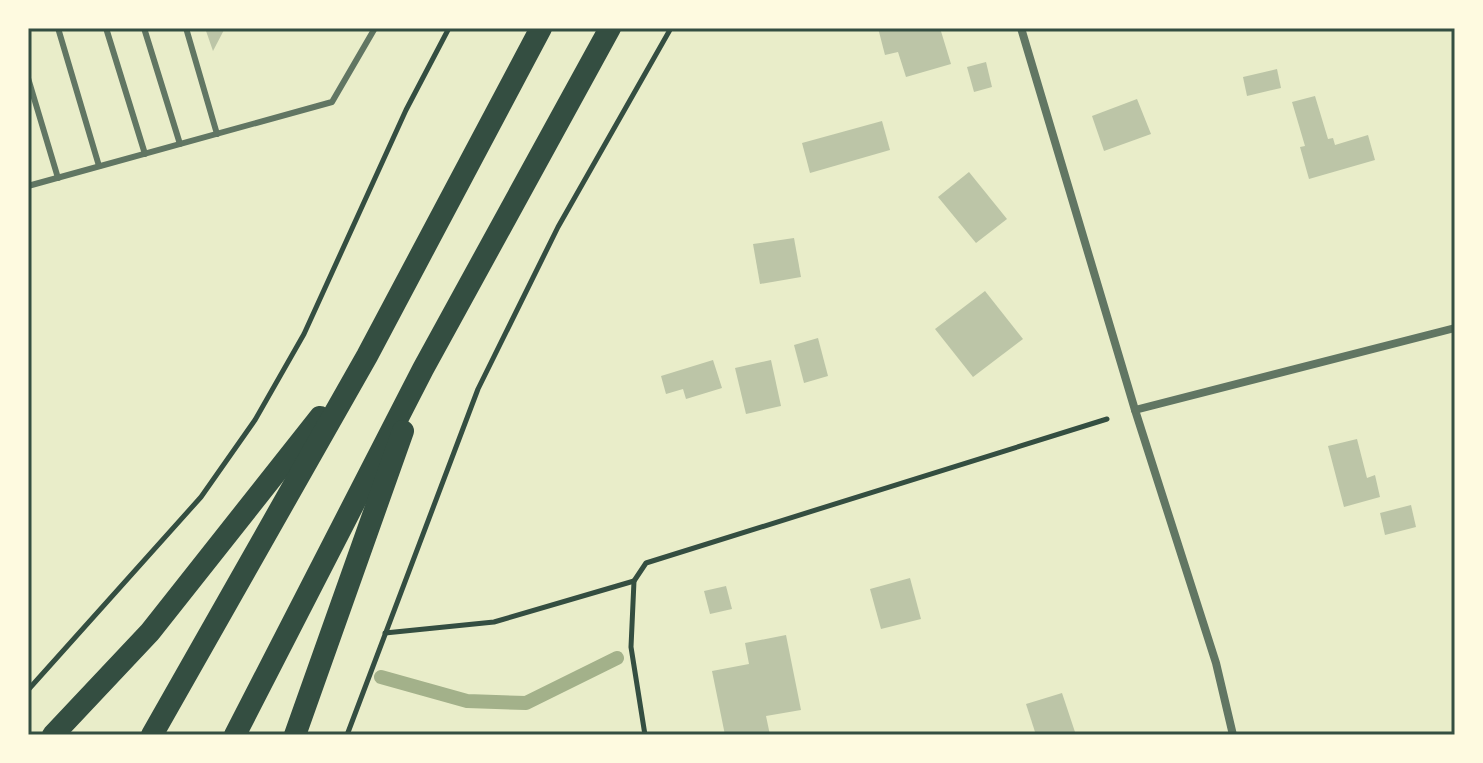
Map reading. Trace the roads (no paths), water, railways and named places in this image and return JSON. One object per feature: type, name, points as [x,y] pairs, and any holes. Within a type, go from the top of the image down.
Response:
[{"type":"highway","points":[[152,735],[367,356],[541,28]]},
{"type":"highway","points":[[235,735],[423,369],[610,28]]},
{"type":"highway","points":[[53,735],[150,632],[367,356]]},
{"type":"highway","points":[[295,735],[423,369]]},
{"type":"street","points":[[1021,28],[1135,410],[1216,663],[1233,735]]},
{"type":"street","points":[[1135,410],[1455,328]]},
{"type":"lane","points":[[58,28],[99,166]]},
{"type":"lane","points":[[106,28],[145,154]]},
{"type":"lane","points":[[144,28],[180,144]]},
{"type":"lane","points":[[186,28],[217,134]]},
{"type":"lane","points":[[28,186],[332,102],[375,28]]},
{"type":"lane","points":[[28,78],[58,178]]},
{"type":"waterway","points":[[381,677],[467,701],[526,703],[617,658]]}]
